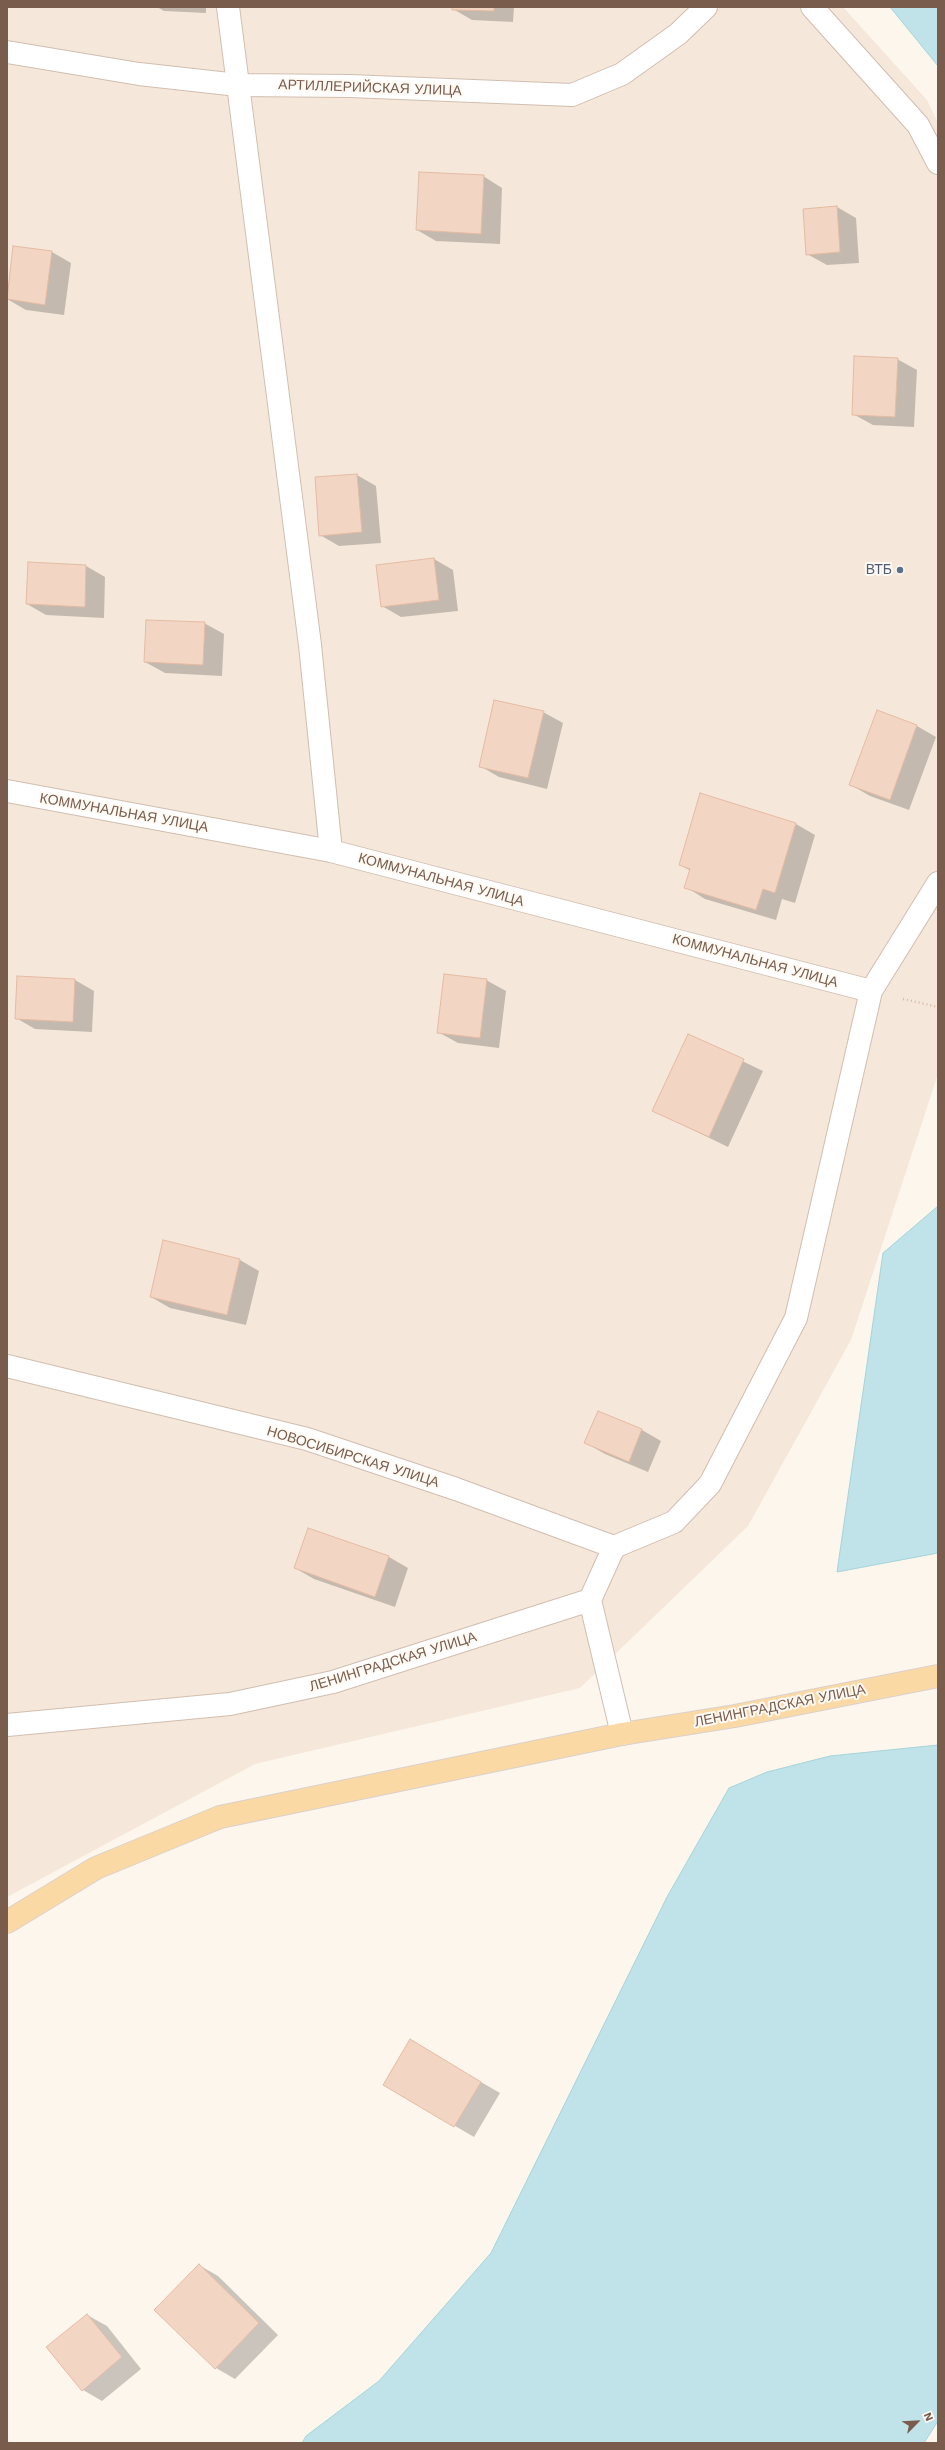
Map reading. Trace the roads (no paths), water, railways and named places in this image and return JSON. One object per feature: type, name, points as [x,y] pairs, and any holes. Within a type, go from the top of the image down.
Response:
[{"type":"main road","name":"ЛЕНИНГРАДСКАЯ УЛИЦА","points":[[7,1922],[96,1868],[220,1817],[622,1734],[735,1716],[938,1676]]},
{"type":"street","points":[[228,7],[310,645],[331,852]]},
{"type":"street","name":"АРТИЛЛЕРИЙСКАЯ УЛИЦА","points":[[7,52],[139,74],[238,85],[350,86],[572,95],[622,74],[678,34],[706,7]]},
{"type":"street","points":[[812,7],[918,126],[938,163]]},
{"type":"street","name":"КОММУНАЛЬНАЯ УЛИЦА","points":[[7,791],[331,852],[871,991]]},
{"type":"street","points":[[622,1734],[590,1600],[614,1547],[674,1522],[710,1484],[796,1318],[871,991],[938,883]]},
{"type":"street","name":"НОВОСИБИРСКАЯ УЛИЦА","points":[[7,1366],[307,1439],[456,1489],[614,1547]]},
{"type":"street","name":"ЛЕНИНГРАДСКАЯ УЛИЦА","points":[[7,1725],[230,1704],[333,1682],[590,1600]]},
{"type":"water","points":[[890,7],[938,7],[938,66]]},
{"type":"water","points":[[938,1206],[938,1553],[837,1572],[883,1253]]},
{"type":"water","points":[[938,1745],[938,2421],[924,2443],[302,2443],[306,2436],[379,2381],[491,2253],[667,1897],[729,1788],[767,1772],[830,1756]]},
{"type":"place","name":"ВТБ","points":[[900,570]]}]
